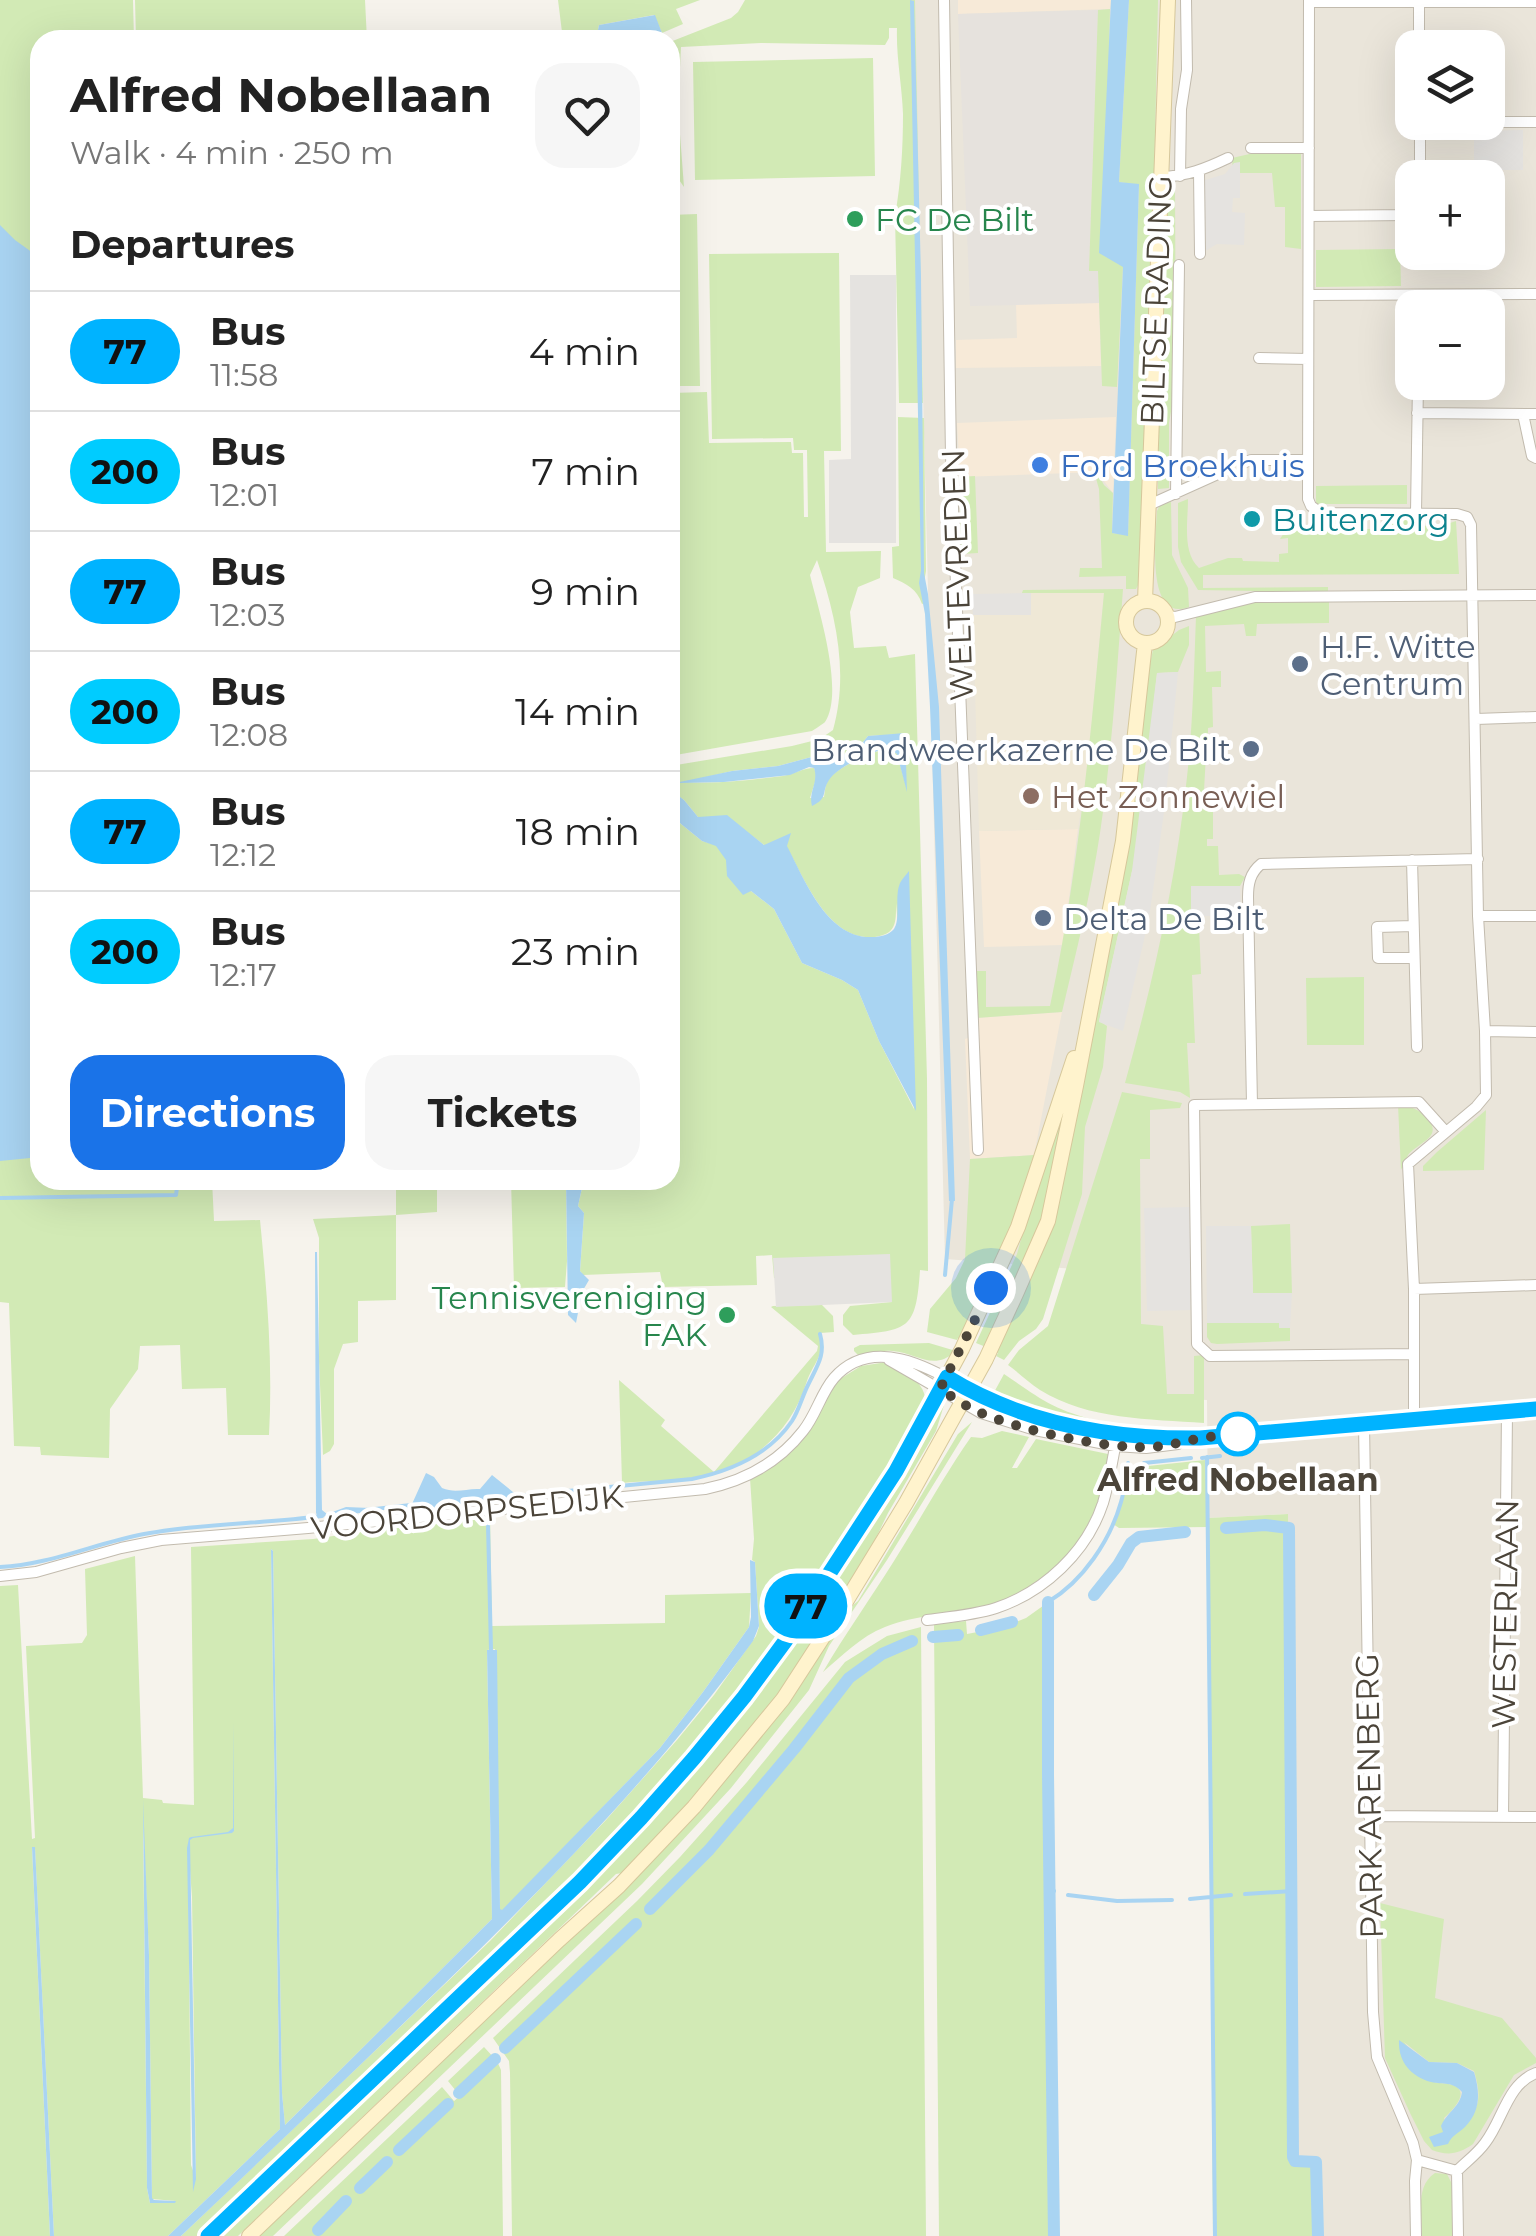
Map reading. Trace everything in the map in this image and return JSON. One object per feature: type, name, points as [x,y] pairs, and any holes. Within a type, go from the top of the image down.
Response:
[{"type":"main road","name":"BILTSE RADING","points":[[1144,601],[1168,0]]},
{"type":"main road","points":[[1144,601],[1159,604],[1167,616],[1166,632],[1145,643],[1131,636],[1125,622],[1131,608],[1144,601]]},
{"type":"main road","points":[[248,2236],[582,1921],[705,1794],[772,1713],[810,1659],[906,1503],[965,1396],[1048,1220],[1123,841],[1145,643]]},
{"type":"main road","points":[[208,2236],[580,1882],[694,1758],[786,1640],[896,1471],[980,1313],[1018,1226],[1086,1024]]},
{"type":"street","name":"WELTEVREDEN","points":[[944,0],[953,510],[978,1150]]},
{"type":"street","points":[[1180,176],[1181,109],[1187,70],[1186,0]]},
{"type":"street","points":[[1414,1420],[1414,1289],[1408,1164],[1486,1095],[1478,916],[1471,525],[1467,516],[1457,514],[1316,511],[1308,499],[1309,1],[1536,2]]},
{"type":"street","points":[[1419,3],[1420,30]]},
{"type":"street","points":[[1505,122],[1536,122]]},
{"type":"street","points":[[1250,148],[1308,148]]},
{"type":"street","points":[[1161,177],[1199,172],[1228,158]]},
{"type":"street","points":[[1199,172],[1200,254]]},
{"type":"street","points":[[1309,216],[1395,215]]},
{"type":"street","points":[[1176,494],[1179,266]]},
{"type":"street","points":[[1309,295],[1395,294]]},
{"type":"street","points":[[1505,294],[1536,294]]},
{"type":"street","points":[[1259,358],[1308,359]]},
{"type":"street","points":[[1416,513],[1418,400]]},
{"type":"street","points":[[1418,413],[1536,414]]},
{"type":"street","points":[[1523,414],[1532,456],[1536,458]]},
{"type":"street","points":[[1242,463],[1307,460]]},
{"type":"street","points":[[1149,505],[1229,469]]},
{"type":"street","points":[[1167,616],[1255,597],[1536,594]]},
{"type":"street","points":[[1476,719],[1536,717]]},
{"type":"street","points":[[1252,1104],[1248,882],[1256,868],[1261,864],[1478,858]]},
{"type":"street","points":[[1412,860],[1416,1046]]},
{"type":"street","points":[[1478,916],[1536,916]]},
{"type":"street","points":[[1413,926],[1377,927],[1378,958],[1414,958]]},
{"type":"street","points":[[1485,1031],[1536,1032]]},
{"type":"street","points":[[1414,1354],[1210,1356],[1202,1350],[1197,1344],[1194,1104],[1419,1102],[1446,1132]]},
{"type":"street","points":[[1414,1289],[1536,1285]]},
{"type":"street","name":"VOORDORPSEDIJK","points":[[0,1576],[36,1572],[161,1540],[726,1484],[781,1454],[806,1429],[836,1375],[864,1359],[905,1359],[965,1396],[980,1413],[1115,1449]]},
{"type":"street","points":[[927,1620],[994,1609],[1017,1600],[1064,1566],[1094,1524],[1103,1503],[1115,1449],[1123,1436],[1200,1438],[1536,1409]]},
{"type":"street","name":"WESTERLAAN","points":[[1503,1817],[1507,1412]]},
{"type":"street","name":"PARK ARENBERG","points":[[1364,1423],[1374,2044],[1413,2143],[1416,2236]]},
{"type":"street","points":[[1369,1816],[1536,1817]]},
{"type":"street","points":[[1458,2236],[1456,2170],[1486,2142],[1518,2085],[1536,2073]]},
{"type":"street","points":[[1416,2160],[1456,2170]]},
{"type":"shaded area","points":[[913,0],[1536,0],[1536,2236],[1313,2236],[1313,2165],[1297,2159],[1288,1514],[1208,1518],[1207,1400],[1102,1396],[1075,1269],[945,1259]]},
{"type":"shaded area","points":[[958,0],[1111,0],[1110,9],[958,14]]},
{"type":"shaded area","points":[[1098,10],[1089,271],[1098,270],[1099,303],[970,306],[958,14]]},
{"type":"shaded area","points":[[1505,130],[1523,130],[1523,170],[1505,170],[1505,160],[1474,160],[1474,140],[1505,140]]},
{"type":"shaded area","points":[[1240,162],[1240,198],[1233,198],[1232,212],[1245,213],[1244,245],[1217,244],[1200,254],[1199,182],[1225,174]]},
{"type":"shaded area","points":[[850,275],[896,275],[896,543],[829,543],[829,460],[851,459]]},
{"type":"shaded area","points":[[1099,303],[1101,366],[956,368],[956,340],[1017,338],[1016,304]]},
{"type":"shaded area","points":[[1116,417],[1113,493],[1097,472],[960,477],[957,423]]},
{"type":"shaded area","points":[[1104,592],[1078,829],[979,831],[973,615],[1031,615],[1031,593]]},
{"type":"shaded area","points":[[1031,593],[1031,615],[973,615],[972,594]]},
{"type":"shaded area","points":[[1178,672],[1149,918],[1123,1031],[1099,1022],[1132,871],[1157,673]]},
{"type":"shaded area","points":[[1078,829],[1063,945],[984,947],[979,831]]},
{"type":"shaded area","points":[[1191,886],[1240,886],[1241,916],[1191,916]]},
{"type":"shaded area","points":[[1062,1012],[1034,1155],[970,1159],[965,1039],[976,1035],[976,1018]]},
{"type":"shaded area","points":[[1191,1207],[1193,1310],[1147,1311],[1144,1208]]},
{"type":"shaded area","points":[[1206,1226],[1251,1226],[1253,1293],[1292,1293],[1290,1328],[1279,1328],[1279,1323],[1207,1323]]},
{"type":"shaded area","points":[[890,1254],[892,1302],[776,1307],[773,1258]]},
{"type":"green space","points":[[0,0],[133,0],[134,30],[30,30],[30,1190],[212,1190],[214,1221],[260,1220],[267,1300],[269,1435],[228,1435],[226,1388],[182,1389],[180,1345],[140,1346],[138,1369],[110,1409],[109,1458],[41,1455],[40,1447],[14,1446],[9,1303],[0,1302]]},
{"type":"green space","points":[[135,0],[365,0],[366,30],[136,30]]},
{"type":"green space","points":[[558,0],[700,0],[676,9],[683,24],[669,30],[661,30],[654,15],[599,25],[598,30],[562,30]]},
{"type":"green space","points":[[745,0],[915,0],[923,403],[899,403],[895,216],[903,114],[897,28],[889,28],[885,45],[761,43],[681,47],[680,67],[680,38],[738,12]]},
{"type":"green space","points":[[1129,0],[1158,0],[1153,229],[1136,589],[1126,589],[1126,576],[1079,577],[1080,568],[1102,568],[1097,472],[1113,493],[1112,533],[1128,535],[1139,185],[1119,182]]},
{"type":"green space","points":[[1110,9],[1109,50],[1123,267],[1117,387],[1102,386],[1098,271],[1089,271],[1098,10]]},
{"type":"green space","points":[[873,58],[875,176],[695,180],[693,62]]},
{"type":"green space","points":[[680,134],[684,187],[680,181]]},
{"type":"green space","points":[[1301,151],[1301,249],[1285,247],[1285,207],[1275,207],[1272,173],[1233,173],[1232,158]]},
{"type":"green space","points":[[1172,187],[1176,382],[1169,423],[1169,488],[1158,489],[1166,225]]},
{"type":"green space","points":[[697,214],[700,386],[680,386],[680,215]]},
{"type":"green space","points":[[1395,249],[1395,270],[1401,270],[1401,286],[1316,287],[1316,250]]},
{"type":"green space","points":[[839,253],[841,451],[824,451],[826,552],[881,551],[880,578],[858,587],[850,612],[854,648],[886,646],[889,658],[915,654],[927,1079],[928,1271],[920,1270],[912,1316],[898,1328],[887,1331],[853,1335],[843,1325],[843,1315],[850,1306],[892,1302],[774,1278],[772,1255],[756,1256],[757,1285],[663,1287],[660,1272],[583,1275],[580,1271],[584,1213],[578,1206],[582,1190],[680,1190],[680,823],[702,841],[716,845],[751,891],[774,909],[802,963],[858,990],[914,1109],[896,903],[895,921],[888,933],[858,936],[844,930],[820,906],[786,846],[764,845],[751,835],[698,817],[680,797],[680,764],[820,739],[833,730],[840,687],[835,623],[817,560],[810,575],[828,650],[832,691],[825,722],[812,731],[680,754],[680,393],[707,392],[709,443],[791,442],[792,453],[803,453],[804,517],[808,517],[807,450],[794,450],[793,438],[712,439],[709,254]],"holes":[[[905,734],[906,786],[897,754],[889,747],[839,770],[828,780],[824,797],[810,798],[817,776],[814,768],[759,779],[686,782],[819,755],[845,754],[859,747],[868,736]]]},
{"type":"green space","points":[[898,417],[924,418],[927,602],[922,604],[911,588],[893,578],[892,547],[899,546]]},
{"type":"green space","points":[[975,476],[978,553],[961,554],[960,477]]},
{"type":"green space","points":[[1407,485],[1407,504],[1316,502],[1316,486]]},
{"type":"green space","points":[[1188,499],[1188,545],[1199,568],[1228,558],[1279,562],[1279,554],[1288,553],[1288,538],[1280,539],[1284,533],[1325,521],[1351,519],[1352,529],[1383,529],[1384,519],[1412,519],[1418,526],[1456,521],[1459,574],[1203,575],[1203,588],[1328,587],[1328,592],[1198,590],[1181,562],[1178,547],[1178,503]]},
{"type":"green space","points":[[1171,502],[1172,555],[1188,588],[1189,607],[1175,609],[1165,602],[1159,590],[1155,556],[1157,511],[1160,505]]},
{"type":"green space","points":[[1123,589],[1100,833],[1062,1012],[976,1018],[974,971],[986,971],[986,1007],[1050,1006],[1069,904],[1089,748],[1104,593],[1022,593],[1023,590]]},
{"type":"green space","points":[[1329,598],[1329,623],[1257,624],[1256,636],[1246,636],[1244,624],[1205,626],[1206,672],[1221,671],[1221,687],[1212,687],[1213,727],[1208,728],[1203,809],[1213,810],[1213,839],[1207,839],[1207,846],[1218,846],[1219,875],[1245,877],[1240,886],[1191,887],[1192,925],[1199,926],[1201,974],[1192,975],[1195,1043],[1187,1043],[1190,1098],[1180,1092],[1125,1083],[1154,969],[1177,854],[1189,757],[1196,616],[1258,600]]},
{"type":"green space","points":[[1189,626],[1189,645],[1178,672],[1157,673],[1149,749],[1151,821],[1132,871],[1099,1021],[1107,1026],[1103,1067],[1085,1127],[1082,1194],[1043,1319],[1004,1360],[993,1351],[1042,1249],[1128,844],[1153,650]]},
{"type":"green space","points":[[1364,977],[1364,1045],[1307,1045],[1306,978]]},
{"type":"green space","points":[[1070,1085],[1044,1217],[986,1347],[976,1343],[1017,1254]]},
{"type":"green space","points":[[1122,1092],[1182,1103],[1180,1108],[1150,1110],[1150,1159],[1140,1159],[1141,1324],[1163,1326],[1167,1394],[1194,1394],[1194,1356],[1204,1355],[1204,1423],[1141,1419],[1078,1407],[1040,1390],[1008,1365],[1019,1350],[1048,1326]]},
{"type":"green space","points":[[1398,1105],[1421,1112],[1433,1130],[1408,1155],[1401,1170]]},
{"type":"green space","points":[[1486,1110],[1484,1170],[1423,1171],[1437,1152]]},
{"type":"green space","points":[[1034,1155],[1010,1232],[962,1339],[927,1332],[930,1309],[956,1278],[965,1259],[970,1159]]},
{"type":"green space","points":[[396,1190],[437,1190],[437,1212],[396,1215]]},
{"type":"green space","points":[[511,1190],[566,1190],[565,1287],[514,1288]]},
{"type":"green space","points":[[396,1215],[396,1300],[358,1301],[358,1342],[343,1344],[334,1369],[334,1444],[323,1455],[319,1238],[313,1219]]},
{"type":"green space","points":[[1290,1224],[1292,1293],[1253,1294],[1251,1226]]},
{"type":"green space","points":[[822,1305],[833,1316],[834,1332],[820,1333],[820,1354],[800,1399],[772,1440],[746,1460],[715,1474],[622,1483],[619,1380],[665,1420],[661,1426],[714,1472],[817,1351],[818,1346],[771,1307]]},
{"type":"green space","points":[[1207,1323],[1280,1323],[1280,1328],[1290,1328],[1290,1341],[1211,1343]]},
{"type":"green space","points":[[929,1343],[956,1351],[932,1361],[901,1352],[859,1356],[854,1351],[860,1345]]},
{"type":"green space","points":[[887,1362],[918,1383],[926,1405],[851,1535],[709,1730],[629,1823],[199,2236],[181,2236],[490,1941],[606,1820],[714,1695],[759,1627],[750,1478],[812,1427],[840,1379],[861,1366]]},
{"type":"green space","points":[[1004,1374],[1058,1408],[1099,1421],[1098,1428],[1049,1418],[992,1396]]},
{"type":"green space","points":[[942,1402],[936,1431],[865,1561],[809,1653],[729,1760],[622,1873],[616,1874],[238,2236],[219,2236],[606,1865],[666,1802],[786,1652],[813,1603]]},
{"type":"green space","points":[[972,1422],[887,1560],[829,1646],[809,1690],[731,1788],[642,1884],[273,2236],[259,2236],[656,1853],[843,1613],[858,1601],[958,1434]]},
{"type":"green space","points":[[1002,1431],[1029,1437],[1012,1468],[1017,1468],[1036,1439],[1108,1454],[1096,1506],[1075,1545],[1045,1577],[1026,1589],[985,1606],[885,1627],[860,1641],[823,1672],[971,1437],[982,1438]]},
{"type":"green space","points":[[1205,1460],[1208,1518],[1288,1514],[1297,2159],[1313,2165],[1313,2236],[1213,2236],[1208,1527],[1119,1528],[1113,1524],[1129,1468]]},
{"type":"green space","points":[[490,1516],[492,1626],[665,1623],[665,1595],[751,1593],[749,1627],[660,1748],[502,1911],[495,1649],[487,1650],[492,1919],[285,2125],[271,1549],[280,2129],[168,2236],[54,2236],[32,1848],[50,2236],[0,2236],[0,1586],[18,1585],[32,1839],[35,1838],[26,1646],[82,1643],[87,1635],[85,1569],[135,1556],[143,1798],[194,1805],[191,1547],[313,1539]],"holes":[[[143,1818],[152,2199],[176,2201],[150,2203]],[[188,1844],[192,1897],[196,2179],[191,2165]]]},
{"type":"green space","points":[[1047,1603],[1056,2236],[939,2236],[934,1624],[966,1621],[967,1634],[1004,1627]]},
{"type":"green space","points":[[921,1627],[926,2236],[512,2236],[509,2061],[493,2038],[680,1857],[845,1662],[887,1636]]},
{"type":"green space","points":[[1380,1903],[1444,1919],[1435,1998],[1502,2018],[1536,2058],[1536,2063],[1514,2075],[1473,2144],[1448,2153],[1432,2150],[1424,2141],[1385,2058]],"holes":[[[1404,2042],[1429,2062],[1457,2063],[1474,2071],[1476,2108],[1451,2137],[1444,2118],[1456,2105],[1459,2089],[1436,2083]]]},
{"type":"green space","points":[[484,2047],[501,2070],[503,2236],[284,2236],[442,2087],[454,2101],[460,2096],[448,2081]]},
{"type":"green space","points":[[1435,2173],[1447,2174],[1453,2186],[1455,2236],[1422,2236],[1422,2193]]},
{"type":"water","points":[[910,0],[914,1],[921,276],[924,573],[939,707],[955,1201],[949,1201],[930,707],[925,614],[919,583]]},
{"type":"water","points":[[1111,0],[1129,0],[1119,182],[1139,184],[1128,536],[1112,533],[1123,267],[1099,253]]},
{"type":"water","points":[[655,15],[661,30],[598,30],[599,25]]},
{"type":"water","points":[[0,225],[30,251],[30,1158],[0,1161]]},
{"type":"water","points":[[905,733],[907,792],[897,754],[888,747],[840,769],[829,780],[821,800],[812,806],[815,773],[809,767],[790,775],[680,783],[819,755],[845,754],[859,747],[868,736]]},
{"type":"water","points":[[680,797],[698,817],[727,815],[764,845],[791,833],[787,846],[819,905],[843,929],[857,935],[879,937],[894,929],[898,889],[909,871],[916,1111],[879,1041],[858,990],[802,963],[774,909],[751,891],[743,895],[727,876],[726,860],[716,846],[702,841],[681,824]]},
{"type":"water","points":[[566,1190],[582,1190],[578,1206],[584,1213],[580,1271],[589,1280],[582,1292],[576,1323],[568,1315]]},
{"type":"water","points":[[315,1252],[322,1510],[327,1514],[346,1507],[370,1508],[371,1512],[318,1517],[316,1513]]},
{"type":"water","points":[[426,1473],[442,1488],[452,1491],[480,1489],[492,1475],[523,1500],[403,1511],[412,1504]]},
{"type":"water","points":[[271,1549],[285,2125],[492,1919],[487,1650],[497,1650],[502,1910],[660,1748],[703,1692],[749,1627],[750,1560],[755,1562],[759,1626],[753,1641],[674,1742],[544,1885],[181,2236],[168,2236],[280,2129]]},
{"type":"water","points":[[233,1722],[234,1831],[190,1840],[196,2179],[193,2192],[187,1848],[191,1837],[233,1828]]},
{"type":"water","points":[[143,1799],[152,2198],[175,2203],[150,2203],[147,2188]]},
{"type":"water","points":[[35,1847],[54,2236],[50,2236]]},
{"type":"water","points":[[1399,2040],[1429,2062],[1457,2063],[1474,2072],[1476,2108],[1470,2121],[1448,2144],[1434,2147],[1429,2137],[1443,2132],[1441,2126],[1462,2092],[1455,2086],[1431,2082],[1411,2072],[1403,2061]]},
{"type":"waterway","points":[[0,1198],[176,1195],[177,1190]]},
{"type":"waterway","points":[[945,1275],[952,1199]]},
{"type":"waterway","points":[[516,1496],[692,1479],[748,1460],[783,1433],[794,1417],[820,1360],[820,1334]]},
{"type":"waterway","points":[[1202,1458],[1220,1456]]},
{"type":"waterway","points":[[1207,1457],[1215,2236]]},
{"type":"waterway","points":[[1144,1463],[1191,1458]]},
{"type":"waterway","points":[[1048,1602],[1073,1583],[1102,1545],[1121,1502],[1128,1463]]},
{"type":"waterway","points":[[366,1510],[411,1505]]},
{"type":"waterway","points":[[0,1567],[166,1530],[322,1516]]},
{"type":"waterway","points":[[488,1525],[491,1650]]},
{"type":"waterway","points":[[1226,1528],[1289,1528],[1293,2157],[1295,2161],[1316,2162],[1318,2236]]},
{"type":"waterway","points":[[1094,1595],[1139,1537],[1185,1532]]},
{"type":"waterway","points":[[1048,1602],[1054,2236]]},
{"type":"waterway","points":[[981,1630],[1012,1622]]},
{"type":"waterway","points":[[933,1637],[958,1635]]},
{"type":"waterway","points":[[650,1909],[709,1850],[849,1678],[882,1654],[912,1641]]},
{"type":"waterway","points":[[1050,1890],[1054,1891]]},
{"type":"waterway","points":[[1245,1894],[1292,1891]]},
{"type":"waterway","points":[[1068,1895],[1117,1901],[1172,1900]]},
{"type":"waterway","points":[[1190,1899],[1231,1895]]},
{"type":"waterway","points":[[505,2048],[636,1924]]},
{"type":"waterway","points":[[459,2093],[495,2059]]},
{"type":"waterway","points":[[399,2150],[448,2104]]},
{"type":"waterway","points":[[360,2188],[387,2162]]},
{"type":"waterway","points":[[318,2230],[346,2201]]},
{"type":"bus line","name":"77","points":[[208,2236],[580,1882],[694,1758],[786,1640],[896,1471],[947,1377],[968,1390],[1039,1418],[1099,1432],[1158,1438],[1200,1438],[1536,1409]]},
{"type":"place","name":"FC De Bilt","points":[[855,219]]},
{"type":"place","name":"Ford Broekhuis","points":[[1040,465]]},
{"type":"place","name":"Buitenzorg","points":[[1252,519]]},
{"type":"place","name":"H.F. Witte Centrum","points":[[1300,664]]},
{"type":"place","name":"Brandweerkazerne De Bilt","points":[[1251,749]]},
{"type":"place","name":"Het Zonnewiel","points":[[1031,796]]},
{"type":"place","name":"Delta De Bilt","points":[[1043,918]]},
{"type":"place","name":"Tennisvereniging FAK","points":[[727,1315]]},
{"type":"place","name":"Alfred Nobellaan","points":[[1238,1434]]},
{"type":"route","points":[[991,1288],[940,1389],[961,1402],[980,1413],[1035,1430],[1116,1446],[1146,1448],[1238,1434]]}]
